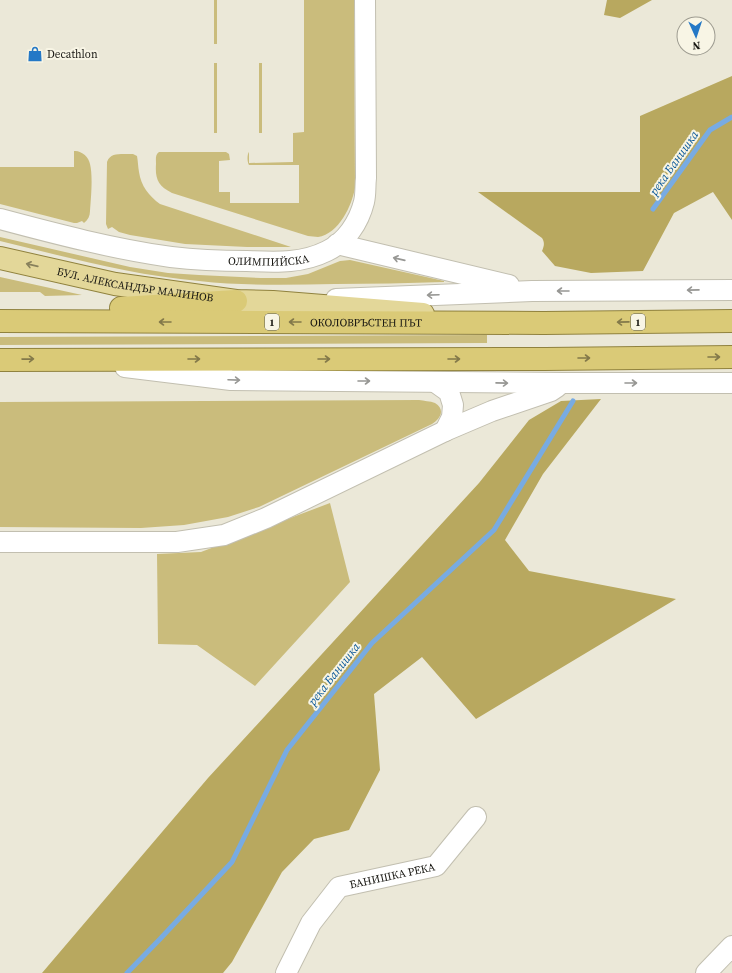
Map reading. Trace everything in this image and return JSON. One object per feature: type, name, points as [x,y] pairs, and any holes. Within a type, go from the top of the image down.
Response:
[{"type":"highway","points":[[0,315],[236,301]]},
{"type":"highway","name":"ОКОЛОВРЪСТЕН ПЪТ","points":[[0,321],[544,323],[732,321]]},
{"type":"highway","points":[[0,360],[546,359],[732,357]]},
{"type":"main road","name":"БУЛ. АЛЕКСАНДЪР МАЛИНОВ","points":[[0,258],[115,284],[236,301],[273,302],[544,323]]},
{"type":"street","name":"ОЛИМПИЙСКА","points":[[0,219],[140,252],[173,257],[207,260],[287,262],[303,260],[328,251],[348,235],[355,225],[364,202],[365,0]]},
{"type":"street","points":[[337,244],[532,291]]},
{"type":"street","points":[[273,302],[532,291],[732,290]]},
{"type":"street","points":[[56,359],[231,380],[564,384],[732,384]]},
{"type":"street","points":[[435,382],[449,392],[453,405],[452,417],[445,431]]},
{"type":"street","points":[[0,542],[177,542],[224,535],[266,518],[445,431],[492,411],[564,384]]},
{"type":"street","name":"БАНИШКА РЕКА","points":[[286,973],[310,923],[339,887],[436,866],[476,817]]},
{"type":"street","points":[[706,973],[732,946]]},
{"type":"shaded area","points":[[214,0],[217,0],[217,44],[214,44]]},
{"type":"shaded area","points":[[304,0],[354,0],[355,188],[348,210],[338,225],[325,235],[318,237],[308,236],[172,193],[163,188],[158,182],[156,174],[156,157],[159,152],[226,152],[229,154],[230,160],[219,161],[219,192],[230,192],[230,203],[299,203],[299,165],[249,165],[248,154],[249,152],[249,163],[293,162],[293,133],[304,132]]},
{"type":"shaded area","points":[[607,0],[652,0],[620,18],[604,15]]},
{"type":"shaded area","points":[[214,63],[217,63],[217,133],[214,133]]},
{"type":"shaded area","points":[[259,63],[262,63],[262,133],[259,133]]},
{"type":"shaded area","points":[[732,76],[732,220],[713,192],[674,213],[643,271],[591,273],[555,266],[542,251],[544,241],[542,238],[478,192],[640,192],[640,116]]},
{"type":"shaded area","points":[[74,151],[82,153],[86,157],[89,161],[91,169],[92,187],[90,213],[88,219],[84,223],[82,221],[74,223],[0,204],[0,167],[74,167]]},
{"type":"shaded area","points":[[116,154],[133,154],[137,156],[140,177],[144,186],[152,198],[160,204],[291,247],[247,247],[185,244],[130,235],[119,232],[112,227],[108,229],[106,224],[108,159]]},
{"type":"shaded area","points":[[0,237],[130,267],[168,273],[286,278],[308,274],[340,261],[350,260],[444,282],[267,285],[199,281],[99,265],[0,241]]},
{"type":"shaded area","points":[[0,277],[82,295],[45,296],[40,292],[0,292]]},
{"type":"shaded area","points":[[487,335],[487,343],[0,345],[0,337]]},
{"type":"shaded area","points":[[601,399],[543,474],[505,540],[529,571],[676,599],[476,719],[422,657],[374,694],[380,770],[349,830],[314,839],[282,872],[232,962],[223,973],[42,973],[208,778],[479,483],[529,420],[561,401]]},
{"type":"shaded area","points":[[419,400],[435,403],[440,409],[441,414],[432,424],[259,507],[228,517],[184,525],[141,528],[0,527],[0,402]]},
{"type":"shaded area","points":[[330,503],[350,582],[255,686],[197,645],[158,644],[157,554],[201,552]]},
{"type":"waterway","name":"река Банишка","points":[[653,209],[710,130],[732,117]]},
{"type":"waterway","name":"река Банишка","points":[[127,973],[232,862],[287,750],[372,643],[494,530],[573,401]]},
{"type":"place","name":"Decathlon","points":[[35,54]]}]
